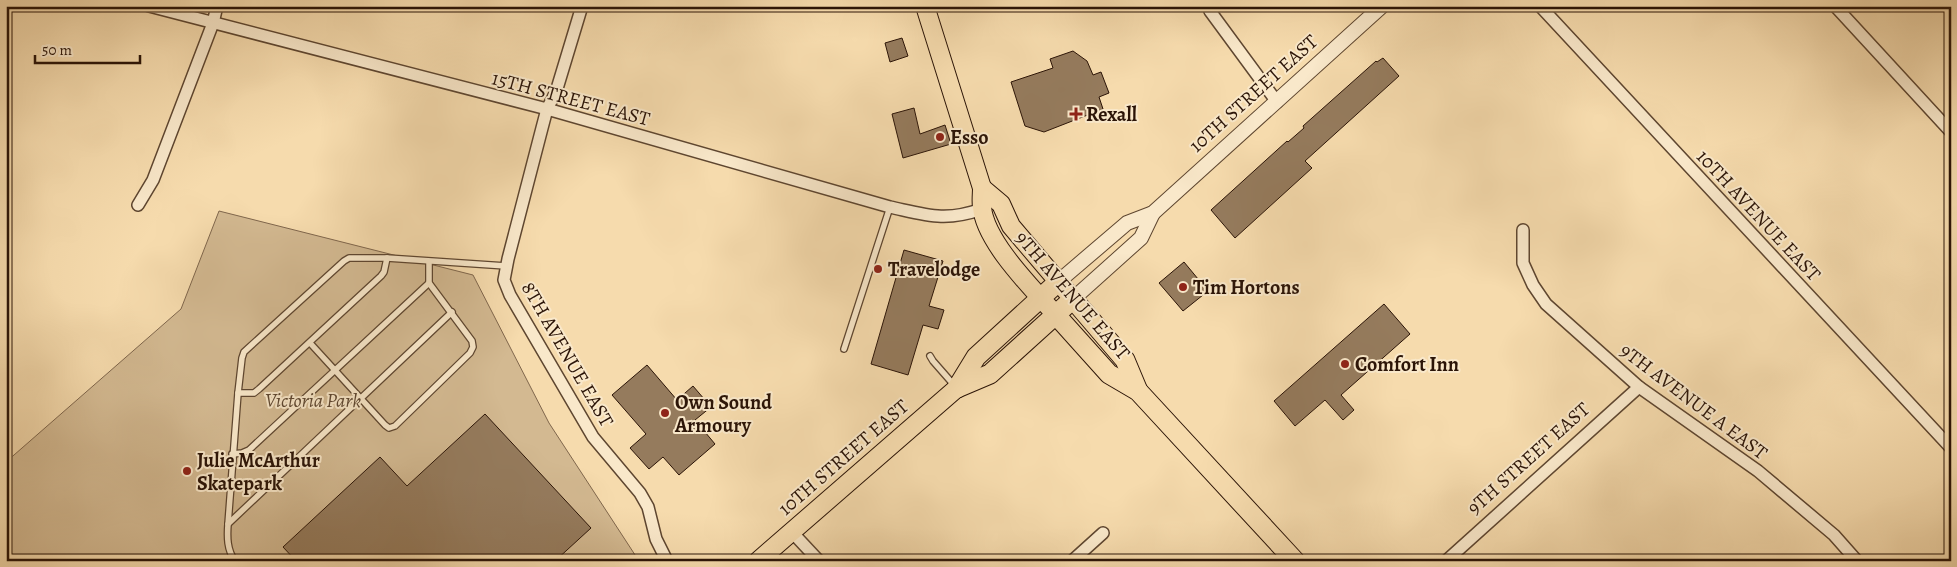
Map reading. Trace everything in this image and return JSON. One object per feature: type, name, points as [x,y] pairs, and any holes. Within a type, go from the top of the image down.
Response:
[{"type":"highway","name":"10TH STREET EAST","points":[[957,388],[976,357],[1058,282]]},
{"type":"highway","name":"10TH STREET EAST","points":[[957,388],[990,374],[1073,299]]},
{"type":"highway","name":"9TH AVENUE EAST","points":[[1073,299],[1125,360],[1138,391]]},
{"type":"highway","name":"9TH AVENUE EAST","points":[[1056,315],[1109,374],[1138,391],[1295,561]]},
{"type":"main road","name":"9TH AVENUE EAST","points":[[926,6],[982,188],[982,208],[992,236],[1005,256],[1056,315]]},
{"type":"main road","name":"9TH AVENUE EAST","points":[[982,188],[1001,204],[1012,226],[1058,282]]},
{"type":"main road","points":[[1058,282],[1073,299]]},
{"type":"main road","name":"10TH STREET EAST","points":[[758,561],[957,388]]},
{"type":"street","name":"15TH STREET EAST","points":[[149,6],[547,109],[890,207],[936,217],[964,215],[982,208]]},
{"type":"street","points":[[138,204],[153,180],[213,23],[217,6]]},
{"type":"street","name":"8TH AVENUE EAST","points":[[582,6],[556,92],[547,109],[504,280],[510,295],[593,437],[640,493],[648,507],[656,539],[666,561]]},
{"type":"street","points":[[1208,6],[1277,102]]},
{"type":"street","name":"10TH STREET EAST","points":[[1073,299],[1140,238],[1153,213],[1382,6]]},
{"type":"street","name":"10TH AVENUE EAST","points":[[1540,6],[1951,448]]},
{"type":"street","points":[[1835,6],[1951,132]]},
{"type":"street","name":"10TH STREET EAST","points":[[1058,282],[1127,223],[1153,213]]},
{"type":"street","name":"9TH AVENUE A EAST","points":[[1523,230],[1524,263],[1533,285],[1546,304],[1638,387],[1758,471],[1834,535],[1857,561]]},
{"type":"street","name":"9TH STREET EAST","points":[[1446,561],[1638,387]]},
{"type":"street","points":[[791,531],[818,561]]},
{"type":"street","points":[[1072,561],[1102,533]]},
{"type":"lane","points":[[844,349],[890,207]]},
{"type":"lane","points":[[235,561],[227,542],[232,454],[244,352],[344,261],[355,257],[506,266]]},
{"type":"lane","points":[[238,393],[254,393],[310,343],[381,276],[384,272],[387,258]]},
{"type":"lane","points":[[310,343],[385,425],[390,428],[395,426],[470,354],[473,347],[472,341],[429,283],[429,262]]},
{"type":"lane","points":[[232,454],[249,450],[429,283]]},
{"type":"lane","points":[[228,524],[452,312]]},
{"type":"lane","points":[[930,356],[933,362],[957,388]]},
{"type":"green space","name":"Victoria Park","points":[[219,211],[473,275],[549,423],[639,561],[6,561],[6,462],[181,309]]},
{"type":"building","points":[[902,38],[908,56],[890,62],[885,43]]},
{"type":"building","points":[[1073,51],[1087,61],[1093,75],[1101,72],[1109,93],[1099,97],[1103,109],[1044,132],[1025,126],[1011,82],[1053,68],[1050,59]]},
{"type":"building","points":[[1383,58],[1399,76],[1305,161],[1312,168],[1235,238],[1211,210],[1376,61]]},
{"type":"building","points":[[914,108],[920,134],[945,125],[951,144],[903,158],[892,114]]},
{"type":"building","points":[[904,250],[943,261],[929,306],[944,310],[938,329],[923,325],[908,375],[871,364]]},
{"type":"building","name":"Tim Hortons","points":[[1184,262],[1208,291],[1183,311],[1159,283]]},
{"type":"building","name":"Comfort Inn","points":[[1384,304],[1410,334],[1341,395],[1354,410],[1343,420],[1325,400],[1295,426],[1274,401]]},
{"type":"building","name":"Own Sound Armoury","points":[[647,365],[677,400],[693,386],[711,407],[695,420],[715,444],[679,475],[663,457],[649,469],[630,448],[646,434],[612,395]]},
{"type":"building","points":[[485,414],[591,528],[555,561],[296,561],[283,547],[380,457],[407,486]]},
{"type":"place","name":"Rexall","points":[[1076,114]]},
{"type":"place","name":"Esso","points":[[940,137]]},
{"type":"place","name":"Travelodge","points":[[878,269]]},
{"type":"place","name":"Tim Hortons","points":[[1183,287]]},
{"type":"place","name":"Comfort Inn","points":[[1345,364]]},
{"type":"place","name":"Own Sound Armoury","points":[[665,413]]},
{"type":"place","name":"Julie McArthur Skatepark","points":[[187,471]]}]
